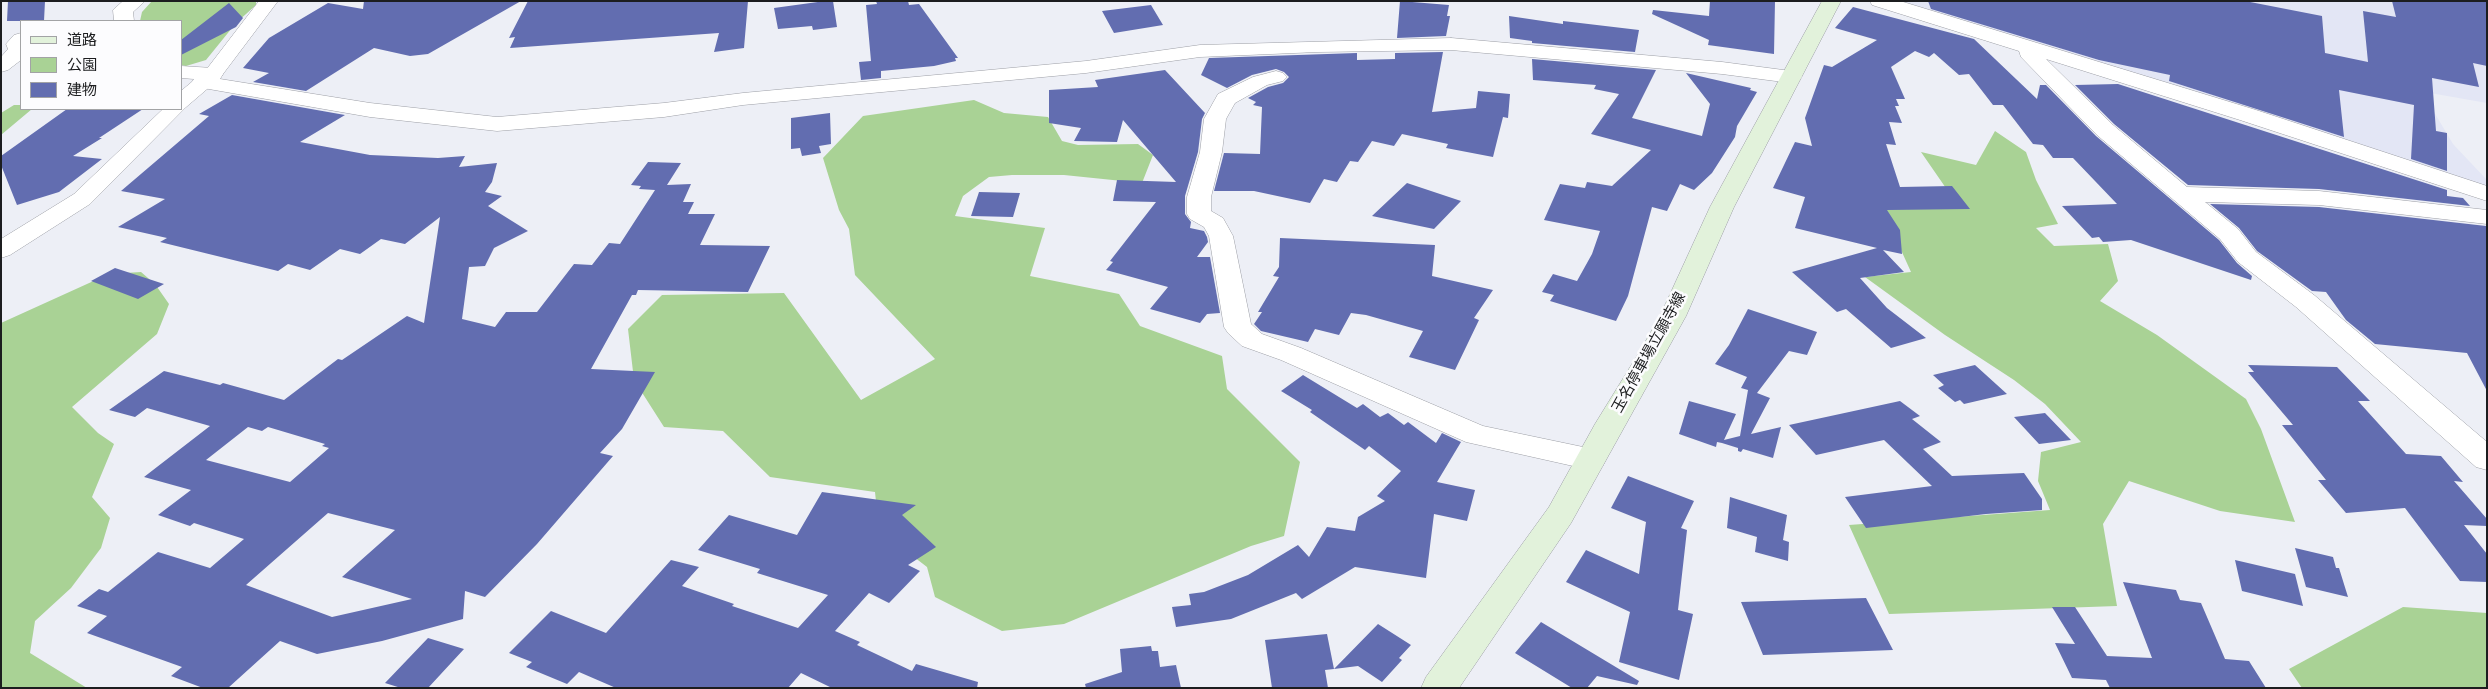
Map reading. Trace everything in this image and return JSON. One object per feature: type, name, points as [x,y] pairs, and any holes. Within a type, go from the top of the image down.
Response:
[{"type":"main road","name":"玉名停車場立願寺線","points":[[1440,688],[1560,515],[1673,316],[1722,207],[1832,1]]},
{"type":"street","points":[[124,20],[124,10],[136,1]]},
{"type":"street","points":[[182,102],[208,78],[270,1]]},
{"type":"street","points":[[1879,1],[2258,118],[2487,194]]},
{"type":"street","points":[[1,66],[9,61],[19,50],[16,44],[20,40]]},
{"type":"street","points":[[182,72],[370,110],[497,124],[655,111],[743,99],[1086,67],[1200,51],[1318,46],[1451,44],[1722,68],[1791,77]]},
{"type":"street","points":[[2030,48],[2028,53],[2105,130],[2228,234],[2247,257],[2305,301],[2487,459]]},
{"type":"street","points":[[1276,77],[1260,81],[1226,99],[1215,119],[1211,152],[1199,197],[1199,214],[1214,224],[1221,236],[1238,327],[1252,340],[1291,354],[1476,435],[1591,459]]},
{"type":"street","points":[[1,250],[82,199],[174,110]]},
{"type":"street","points":[[2182,194],[2319,198],[2487,217]]},
{"type":"shaded area","points":[[1897,1],[2487,1],[2487,103],[2430,93],[2434,112],[2453,144],[2487,180],[2487,188]]},
{"type":"green space","points":[[152,1],[256,1],[256,5],[236,23],[206,60],[186,66],[182,65],[182,20],[140,20],[142,12]]},
{"type":"green space","points":[[974,100],[1004,113],[1048,117],[1062,141],[1078,145],[1138,144],[1153,155],[1142,183],[1064,175],[989,177],[963,196],[955,216],[1045,228],[1030,276],[1119,294],[1140,326],[1222,356],[1227,389],[1300,462],[1284,536],[1251,546],[1064,624],[1002,631],[935,597],[927,567],[879,530],[875,492],[770,477],[723,431],[664,427],[634,380],[628,329],[662,295],[784,293],[861,400],[935,359],[855,275],[849,229],[839,210],[823,158],[863,116]]},
{"type":"green space","points":[[14,105],[20,105],[20,110],[31,110],[1,135],[1,113]]},
{"type":"green space","points":[[1995,131],[2026,152],[2036,180],[2058,224],[2036,228],[2054,246],[2108,244],[2118,281],[2100,301],[2157,335],[2246,399],[2261,429],[2295,522],[2220,511],[2129,481],[2103,524],[2117,606],[1889,614],[1849,525],[2050,510],[2038,481],[2041,452],[2081,442],[2045,404],[2014,380],[1945,335],[1865,277],[1911,272],[1882,208],[1959,207],[1921,152],[1976,165]]},
{"type":"green space","points":[[141,272],[155,284],[169,304],[157,334],[72,407],[98,433],[114,444],[92,497],[110,518],[101,548],[71,588],[35,621],[30,653],[87,688],[1,688],[1,323],[109,274]]},
{"type":"green space","points":[[2403,607],[2487,613],[2487,688],[2302,688],[2289,669]]},
{"type":"building","points":[[8,1],[45,1],[44,20],[7,21]]},
{"type":"building","points":[[364,1],[521,1],[428,54],[410,56],[374,48],[306,91],[253,82],[269,73],[243,68],[269,38],[328,3],[363,9]]},
{"type":"building","points":[[528,1],[748,1],[744,48],[714,52],[719,33],[510,48],[515,37],[509,38]]},
{"type":"building","points":[[833,1],[837,27],[813,30],[812,26],[778,29],[774,8]]},
{"type":"building","points":[[876,1],[908,1],[909,5],[919,4],[958,58],[955,58],[956,61],[934,66],[881,71],[881,78],[861,80],[859,62],[871,61],[866,5],[877,4]]},
{"type":"building","points":[[1400,1],[1449,5],[1447,16],[1450,16],[1446,36],[1397,38]]},
{"type":"building","points":[[1710,1],[1775,1],[1774,54],[1708,45],[1709,40],[1652,14],[1653,10],[1709,16]]},
{"type":"building","points":[[1928,1],[2245,1],[2322,16],[2325,53],[2368,62],[2363,11],[2396,17],[2392,1],[2487,1],[2487,66],[2473,63],[2479,87],[2432,78],[2436,131],[2447,133],[2447,171],[2411,159],[2414,105],[2339,90],[2344,137],[2169,81],[2170,75],[2099,60],[1931,9]]},
{"type":"building","points":[[229,3],[243,18],[236,27],[182,54],[182,39]]},
{"type":"building","points":[[1151,5],[1163,25],[1114,33],[1102,11]]},
{"type":"building","points":[[1853,7],[1974,39],[2037,99],[2040,85],[2046,85],[2096,136],[2219,240],[2237,263],[2252,276],[2251,280],[2131,240],[2103,242],[2099,237],[2092,238],[2062,206],[2117,204],[2073,158],[2053,158],[2043,145],[2033,144],[2003,105],[1993,105],[1969,74],[1959,75],[1934,53],[1929,57],[1915,51],[1891,67],[1905,99],[1896,99],[1899,106],[1895,106],[1902,123],[1889,122],[1896,145],[1886,144],[1900,187],[1952,186],[1970,209],[1887,210],[1900,230],[1902,254],[1883,250],[1904,272],[1860,278],[1887,308],[1926,338],[1891,348],[1846,309],[1837,312],[1792,272],[1877,248],[1795,228],[1805,197],[1773,188],[1795,142],[1812,146],[1805,118],[1824,65],[1832,67],[1877,40],[1835,28]]},
{"type":"building","points":[[1509,16],[1563,24],[1563,21],[1639,30],[1635,52],[1532,43],[1532,41],[1510,38]]},
{"type":"building","points":[[1443,52],[1432,112],[1476,108],[1478,91],[1510,94],[1508,118],[1503,117],[1493,157],[1446,148],[1448,144],[1402,134],[1394,146],[1372,141],[1358,162],[1350,161],[1337,182],[1324,179],[1310,203],[1254,191],[1214,191],[1224,153],[1260,154],[1262,107],[1253,105],[1256,102],[1248,98],[1268,87],[1283,83],[1289,77],[1284,72],[1276,69],[1252,75],[1227,88],[1201,75],[1209,58],[1357,53],[1357,60],[1395,59],[1395,53]]},
{"type":"building","points":[[1532,59],[1656,70],[1632,118],[1702,136],[1710,104],[1686,73],[1751,88],[1750,90],[1757,92],[1737,126],[1735,137],[1712,173],[1694,190],[1680,184],[1667,211],[1652,207],[1628,296],[1616,321],[1550,301],[1554,295],[1542,292],[1553,274],[1577,281],[1592,254],[1600,231],[1544,220],[1560,184],[1585,188],[1587,182],[1612,186],[1651,150],[1591,134],[1619,94],[1594,89],[1596,85],[1533,80]]},
{"type":"building","points":[[1165,70],[1205,113],[1202,119],[1198,152],[1185,196],[1185,214],[1191,222],[1190,228],[1204,231],[1207,237],[1208,242],[1197,257],[1210,257],[1220,313],[1207,314],[1200,323],[1150,309],[1168,287],[1106,270],[1113,262],[1110,261],[1156,202],[1113,201],[1117,180],[1176,182],[1123,120],[1117,142],[1074,141],[1081,128],[1049,123],[1049,90],[1098,87],[1095,80]]},
{"type":"building","points":[[2118,84],[2447,190],[2447,196],[2463,198],[2470,206],[2319,189],[2188,185],[2114,124],[2075,85]]},
{"type":"building","points":[[232,95],[345,115],[300,142],[370,155],[438,158],[465,156],[459,167],[497,163],[492,182],[485,192],[502,196],[488,206],[528,231],[494,248],[485,266],[469,267],[462,319],[495,327],[506,312],[537,312],[574,264],[592,265],[609,243],[620,244],[655,190],[639,189],[641,186],[631,185],[648,162],[681,163],[667,185],[691,184],[683,202],[694,202],[688,214],[715,214],[700,245],[770,246],[748,292],[638,290],[636,295],[632,295],[591,369],[655,372],[622,429],[600,453],[613,456],[537,544],[485,597],[465,591],[463,619],[382,641],[317,654],[280,641],[228,688],[203,688],[171,676],[182,667],[87,633],[107,616],[77,606],[99,589],[108,592],[158,552],[210,568],[244,539],[194,523],[190,526],[158,515],[191,490],[144,477],[210,426],[147,408],[135,417],[109,410],[164,371],[220,385],[223,383],[284,400],[338,359],[342,360],[407,316],[424,323],[440,217],[405,244],[381,239],[360,254],[340,249],[310,270],[288,264],[278,271],[160,242],[167,238],[118,227],[165,199],[121,191],[209,116],[199,114]],"holes":[[[248,427],[262,431],[268,427],[325,444],[322,446],[329,448],[290,482],[206,460]],[[328,513],[395,530],[342,577],[412,599],[332,617],[246,585]]]},
{"type":"building","points":[[66,110],[141,110],[73,156],[102,159],[59,192],[17,205],[1,165],[1,156]]},
{"type":"building","points":[[830,113],[831,144],[819,146],[821,153],[802,156],[800,148],[791,149],[791,118]]},
{"type":"building","points":[[1407,183],[1461,201],[1434,229],[1372,216]]},
{"type":"building","points":[[979,192],[1020,193],[1013,217],[971,216]]},
{"type":"building","points":[[2210,204],[2319,207],[2486,226],[2487,391],[2467,353],[2375,344],[2346,320],[2326,292],[2312,291],[2257,251],[2239,228]]},
{"type":"building","points":[[1280,238],[1435,245],[1432,276],[1493,290],[1474,318],[1479,320],[1455,370],[1409,357],[1423,331],[1366,315],[1351,313],[1339,335],[1315,329],[1308,342],[1261,331],[1254,324],[1262,312],[1258,312],[1279,277],[1273,276],[1279,267]]},
{"type":"building","points":[[115,268],[164,284],[138,299],[91,281]]},
{"type":"building","points":[[1748,309],[1817,332],[1807,355],[1789,351],[1757,393],[1770,398],[1751,434],[1781,427],[1773,458],[1743,449],[1741,452],[1738,451],[1738,448],[1717,442],[1716,447],[1679,434],[1689,401],[1736,414],[1724,440],[1740,436],[1748,390],[1741,388],[1747,377],[1715,364],[1729,345]]},
{"type":"building","points":[[1975,365],[2007,394],[1964,404],[1960,400],[1955,402],[1938,388],[1944,385],[1933,375]]},
{"type":"building","points":[[2248,365],[2337,367],[2370,401],[2358,401],[2406,454],[2441,456],[2463,482],[2454,481],[2487,519],[2487,526],[2464,525],[2487,554],[2487,582],[2460,581],[2405,508],[2346,513],[2318,480],[2326,480],[2282,425],[2293,425],[2248,372],[2254,372]]},
{"type":"building","points":[[1303,375],[1357,408],[1363,404],[1380,417],[1388,413],[1404,425],[1408,422],[1436,443],[1442,433],[1461,442],[1437,482],[1475,490],[1467,521],[1434,514],[1426,578],[1355,567],[1302,599],[1296,593],[1231,619],[1176,627],[1172,607],[1191,605],[1189,594],[1204,592],[1248,575],[1298,545],[1309,557],[1327,527],[1355,531],[1358,517],[1385,501],[1377,496],[1401,471],[1369,446],[1365,450],[1310,412],[1312,410],[1281,391]]},
{"type":"building","points":[[1900,401],[1920,416],[1912,419],[1941,442],[1923,449],[1952,476],[2024,473],[2042,499],[2042,510],[1986,514],[1866,528],[1845,497],[1932,486],[1884,440],[1816,455],[1789,425]]},
{"type":"building","points":[[2045,413],[2071,440],[2039,444],[2014,417]]},
{"type":"building","points":[[1628,476],[1694,501],[1681,528],[1687,530],[1678,610],[1693,614],[1679,680],[1619,662],[1630,612],[1566,582],[1586,550],[1639,574],[1646,522],[1611,508]]},
{"type":"building","points":[[822,492],[916,505],[902,515],[936,547],[908,565],[920,571],[889,603],[869,593],[835,631],[860,642],[857,645],[912,671],[916,664],[978,682],[977,688],[832,688],[801,673],[788,688],[616,688],[579,672],[567,684],[526,667],[532,662],[509,653],[551,611],[606,633],[671,560],[699,567],[682,586],[734,604],[732,606],[798,628],[828,595],[757,573],[760,569],[698,550],[729,515],[797,535]]},
{"type":"building","points":[[1730,497],[1787,515],[1783,540],[1789,542],[1788,561],[1755,552],[1757,537],[1727,528]]},
{"type":"building","points":[[2295,548],[2333,557],[2336,568],[2339,568],[2348,597],[2306,587]]},
{"type":"building","points":[[2235,560],[2295,574],[2303,606],[2242,591]]},
{"type":"building","points":[[2123,582],[2176,590],[2180,600],[2201,603],[2225,659],[2249,661],[2266,688],[2110,688],[2106,680],[2072,678],[2055,643],[2075,644],[2052,607],[2075,607],[2107,656],[2152,658]]},
{"type":"building","points":[[1866,598],[1893,650],[1763,655],[1741,602]]},
{"type":"building","points":[[1541,622],[1639,681],[1637,685],[1597,676],[1587,688],[1572,688],[1515,653]]},
{"type":"building","points":[[1378,624],[1411,645],[1399,658],[1402,660],[1382,682],[1358,666],[1334,669]]},
{"type":"building","points":[[1327,634],[1334,669],[1325,670],[1328,688],[1272,688],[1265,640]]},
{"type":"building","points":[[428,638],[464,649],[428,688],[401,688],[385,683]]},
{"type":"building","points":[[1151,646],[1152,651],[1158,651],[1160,667],[1176,665],[1181,688],[1086,688],[1085,684],[1122,672],[1120,649]]}]
